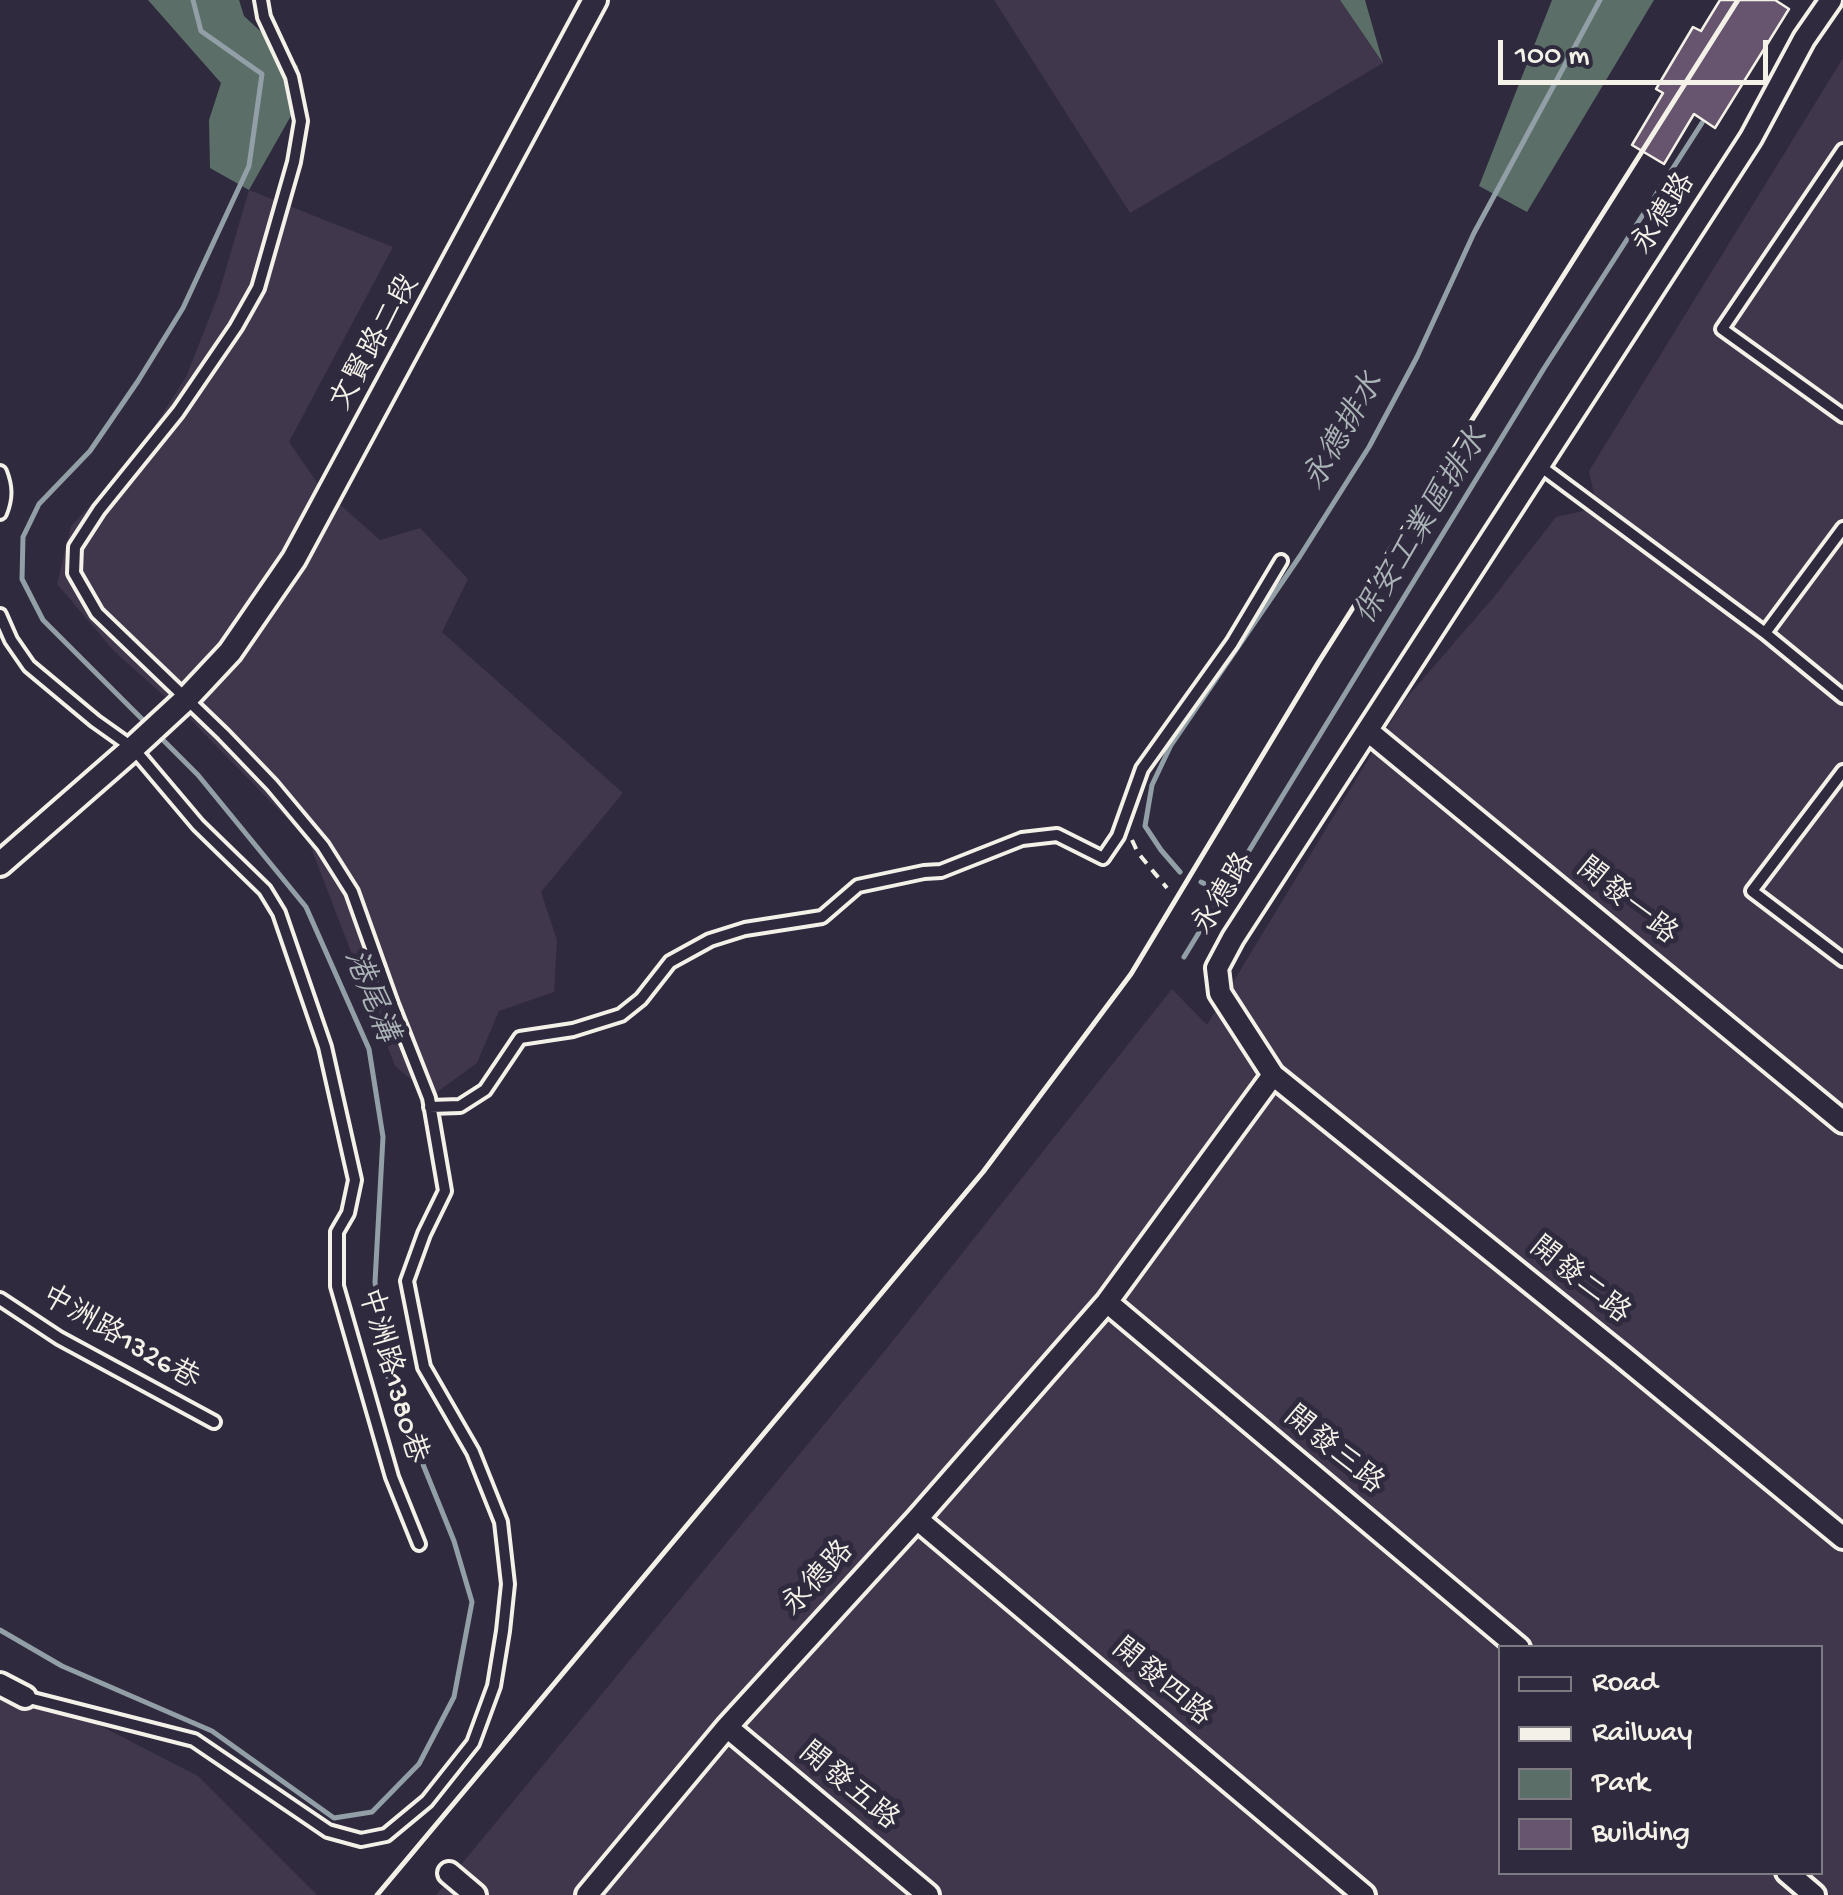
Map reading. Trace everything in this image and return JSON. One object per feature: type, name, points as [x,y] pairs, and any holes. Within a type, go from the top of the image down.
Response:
[{"type":"street","name":"文賢路二段","points":[[0,864],[133,748],[230,652],[294,559],[595,0]]},
{"type":"street","name":"永德路","points":[[587,1895],[727,1727],[1107,1302],[1273,1075],[1220,993],[1217,968],[1232,938],[1751,138],[1804,39],[1830,0]]},
{"type":"street","name":"開發一路","points":[[1368,731],[1843,1122]]},
{"type":"street","name":"開發二路","points":[[1273,1075],[1843,1538]]},
{"type":"street","name":"開發三路","points":[[1107,1302],[1515,1645]]},
{"type":"street","name":"開發四路","points":[[917,1519],[1364,1895]]},
{"type":"street","points":[[0,1684],[25,1697]]},
{"type":"street","name":"開發五路","points":[[727,1727],[928,1895]]},
{"type":"street","points":[[450,1873],[474,1895]]},
{"type":"street","points":[[1791,1875],[1814,1895]]},
{"type":"lane","points":[[25,1697],[194,1740],[328,1831],[361,1840],[386,1836],[427,1801],[473,1744],[494,1686],[508,1584],[501,1522],[472,1452],[424,1366],[407,1281],[445,1191],[430,1107],[352,892],[323,846],[272,785],[97,613],[74,573],[74,547],[178,412],[258,288],[294,162],[301,120],[292,77],[264,17],[261,0]]},
{"type":"lane","points":[[1843,150],[1722,329],[1843,416]]},
{"type":"lane","points":[[1540,466],[1765,633],[1843,697]]},
{"type":"lane","points":[[0,472],[5,502],[0,513]]},
{"type":"lane","points":[[1765,633],[1843,528]]},
{"type":"lane","points":[[430,1107],[460,1106],[485,1090],[520,1038],[572,1030],[621,1016],[641,1000],[670,962],[710,940],[745,929],[822,917],[858,886],[940,871],[1022,840],[1057,835],[1102,858],[1118,836],[1142,769],[1232,643],[1281,561]]},
{"type":"lane","name":"中洲路1380巷","points":[[0,615],[29,666],[133,748],[198,825],[265,890],[279,913],[325,1047],[355,1180],[348,1213],[337,1232],[337,1286],[392,1477],[420,1544]]},
{"type":"lane","points":[[1843,771],[1752,891],[1843,960]]},
{"type":"lane","name":"中洲路1326巷","points":[[0,1299],[59,1338],[214,1422]]},
{"type":"path","points":[[1123,822],[1138,853],[1167,888]]},
{"type":"shaded area","points":[[994,0],[1340,0],[1383,63],[1130,213]]},
{"type":"shaded area","points":[[1843,58],[1843,1895],[436,1895],[883,1353],[1172,989],[1207,1025],[1403,702],[1493,598],[1556,517],[1597,508],[1589,471]]},
{"type":"shaded area","points":[[249,190],[393,247],[289,442],[321,488],[380,540],[420,528],[468,579],[442,632],[623,793],[541,892],[557,940],[554,992],[499,1011],[477,1063],[429,1098],[395,1066],[308,840],[191,720],[114,651],[57,584],[71,526],[133,460],[186,377],[218,296]]},
{"type":"shaded area","points":[[0,1674],[198,1776],[317,1895],[0,1895]]},
{"type":"green space","points":[[148,0],[239,0],[244,16],[298,66],[301,98],[249,190],[210,168],[209,120],[221,83]]},
{"type":"green space","points":[[1340,0],[1365,0],[1383,63]]},
{"type":"green space","points":[[1552,0],[1654,0],[1527,212],[1479,186]]},
{"type":"building","points":[[1720,0],[1775,0],[1789,9],[1715,128],[1694,114],[1664,164],[1632,145],[1663,93],[1656,89],[1693,27],[1701,31]]},
{"type":"waterway","name":"港尾溝","points":[[147,724],[43,620],[22,579],[23,537],[39,504],[90,451],[183,308],[249,166],[262,74],[201,31],[193,0]]},
{"type":"waterway","name":"永德排水","points":[[1180,872],[1145,826],[1152,785],[1171,745],[1369,447],[1417,357],[1474,233],[1600,0]]},
{"type":"waterway","name":"保安工業區排水","points":[[1184,957],[1543,370],[1702,123]]},
{"type":"waterway","name":"港尾溝","points":[[0,1630],[62,1666],[212,1731],[334,1818],[372,1812],[419,1764],[454,1697],[472,1602],[454,1541],[388,1378],[375,1282],[383,1137],[369,1049],[306,907],[198,775],[158,735]]},
{"type":"waterway","name":"永德排水","points":[[1201,882],[1223,893]]},
{"type":"railway","points":[[377,1895],[983,1172],[1131,974],[1318,663],[1738,0]]}]
